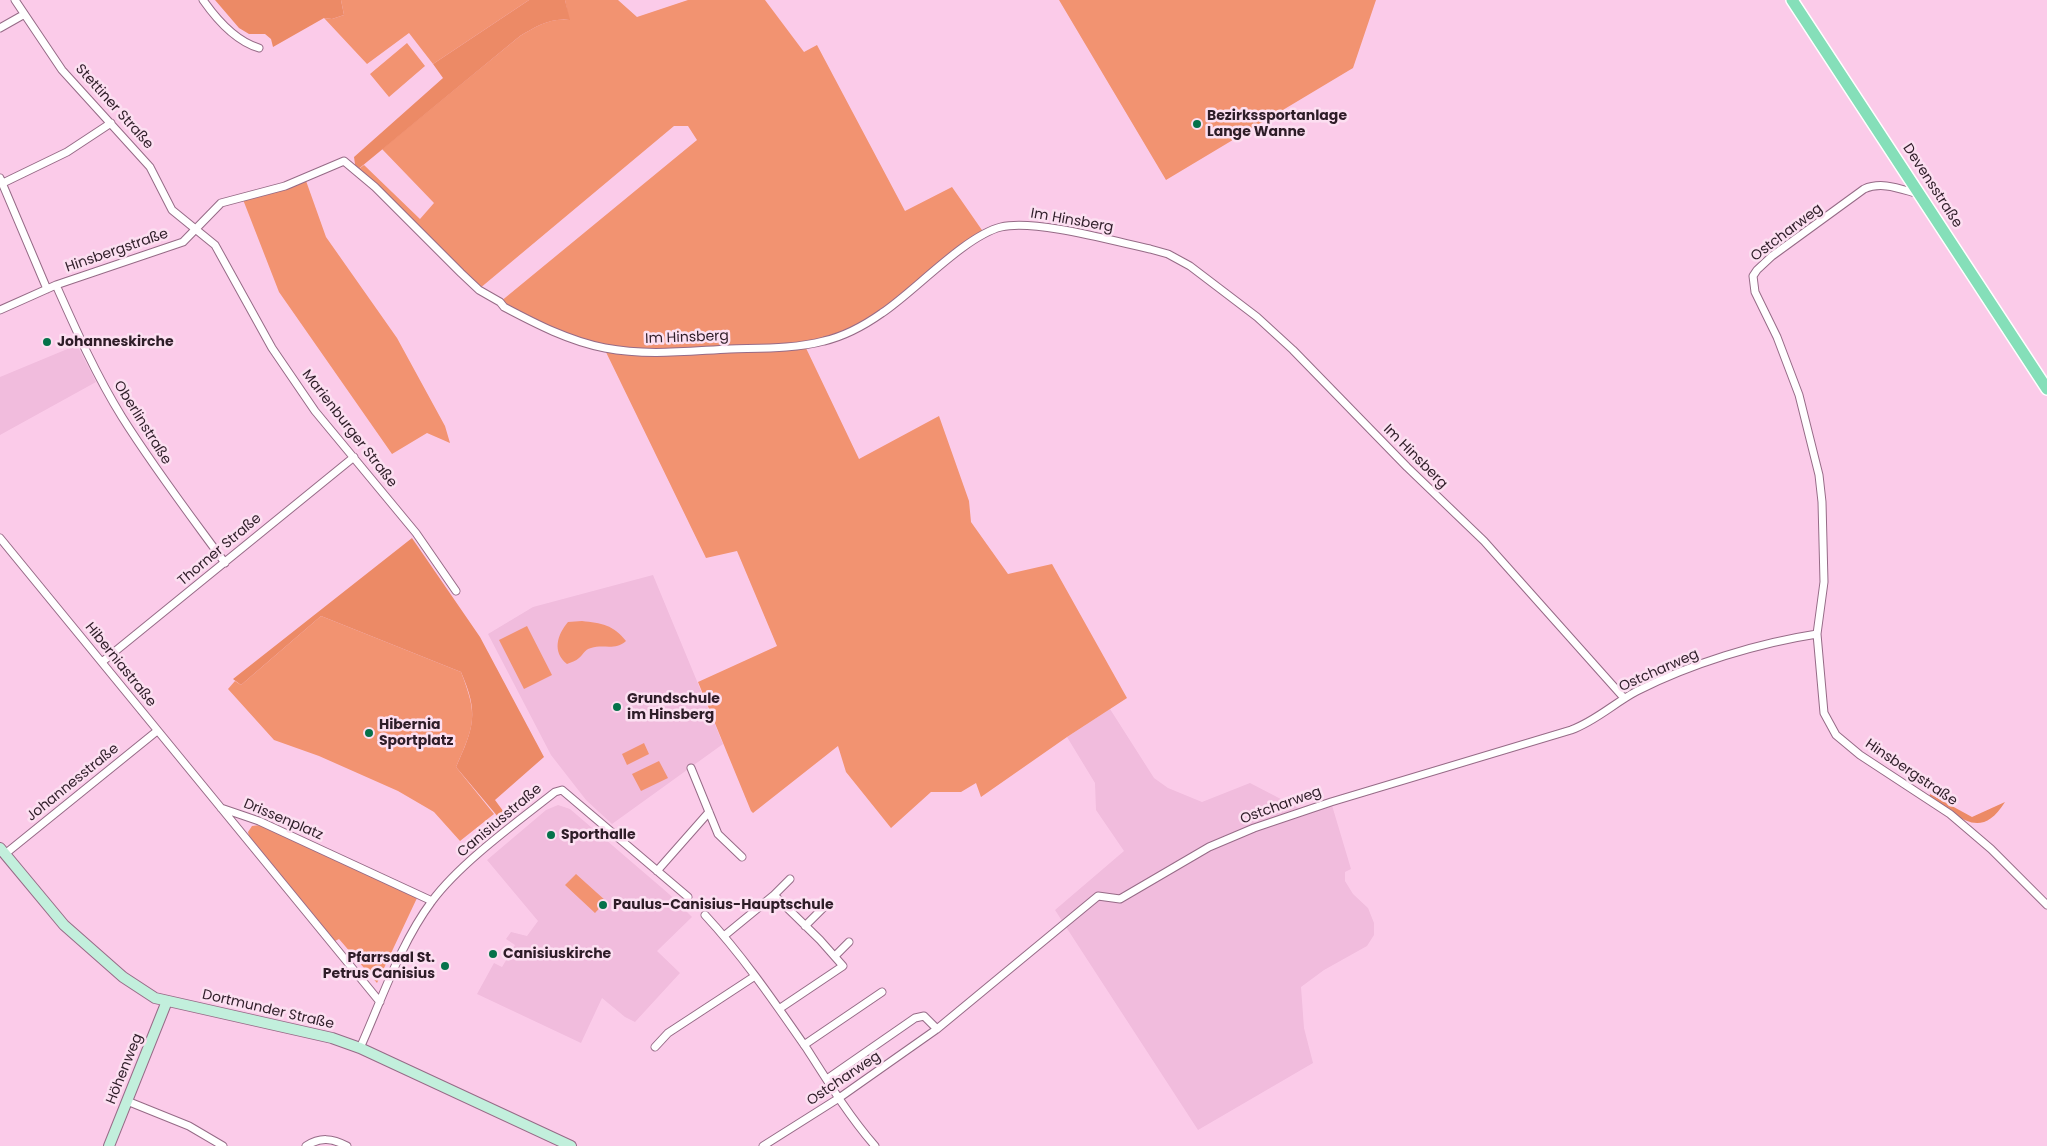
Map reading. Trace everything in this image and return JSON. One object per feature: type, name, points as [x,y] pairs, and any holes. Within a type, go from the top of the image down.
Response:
[{"type":"main road","name":"Devensstraße","points":[[1792,0],[2047,389]]},
{"type":"main road","name":"Dortmunder Straße","points":[[2,851],[64,925],[92,952],[123,977],[155,998],[332,1038],[360,1048],[571,1146]]},
{"type":"main road","name":"Höhenweg","points":[[109,1146],[167,1001]]},
{"type":"street","name":"Stettiner Straße","points":[[15,0],[23,15],[62,70],[150,167],[172,210],[195,229]]},
{"type":"street","points":[[203,0],[232,33],[248,44],[259,48]]},
{"type":"street","points":[[0,28],[23,15]]},
{"type":"street","points":[[47,289],[2,181],[67,152],[111,124]]},
{"type":"street","name":"Hinsbergstraße","points":[[0,310],[56,285],[183,242],[221,203],[285,186],[344,162]]},
{"type":"street","name":"Im Hinsberg","points":[[344,162],[388,199],[479,290],[500,302],[504,307],[556,334],[603,348],[637,353],[771,348],[807,345],[836,338],[881,314],[974,240],[1002,227],[1023,225],[1044,227],[1168,254],[1190,266],[1242,306],[1293,350],[1407,467],[1489,546],[1624,698]]},
{"type":"street","name":"Ostcharweg","points":[[763,1146],[839,1098],[937,1030],[1098,896],[1120,899],[1208,847],[1254,828],[1331,802],[1585,725],[1624,698],[1700,665],[1778,642],[1817,634],[1824,582],[1822,502],[1816,454],[1799,394],[1778,337],[1755,292],[1753,276],[1772,256],[1864,189],[1882,184],[1919,194]]},
{"type":"street","name":"Marienburger Straße","points":[[195,229],[214,245],[272,348],[315,411],[416,533],[456,591]]},
{"type":"street","name":"Oberlinstraße","points":[[56,285],[91,362],[123,418],[162,478],[225,563]]},
{"type":"street","name":"Thorner Straße","points":[[102,662],[354,457]]},
{"type":"street","name":"Hiberniastraße","points":[[0,538],[221,808]]},
{"type":"street","name":"Hinsbergstraße","points":[[1817,634],[1820,658],[1820,698],[1824,713],[1836,735],[1860,755],[1950,814],[1991,849],[2047,906]]},
{"type":"street","name":"Johannesstraße","points":[[2,851],[157,731]]},
{"type":"street","points":[[691,768],[718,834],[742,857]]},
{"type":"street","name":"Canisiusstraße","points":[[432,901],[461,870],[542,802],[555,792],[562,790],[688,897]]},
{"type":"street","name":"Drissenplatz","points":[[221,808],[259,821],[432,901]]},
{"type":"street","name":"Drissenplatz","points":[[221,808],[380,1002]]},
{"type":"street","points":[[657,871],[709,812]]},
{"type":"street","points":[[724,936],[774,896],[790,879]]},
{"type":"street","points":[[774,896],[843,966],[779,1008]]},
{"type":"street","points":[[360,1048],[407,943],[432,901]]},
{"type":"street","points":[[805,926],[826,905]]},
{"type":"street","points":[[705,915],[724,936],[779,1008],[839,1098],[875,1146]]},
{"type":"street","points":[[834,956],[848,942]]},
{"type":"street","points":[[655,1047],[668,1033],[755,976]]},
{"type":"street","points":[[804,1045],[882,992]]},
{"type":"street","name":"Ostcharweg","points":[[827,1079],[916,1018],[924,1016],[937,1030]]},
{"type":"street","points":[[128,1101],[189,1126],[223,1146]]},
{"type":"street","points":[[306,1146],[320,1139],[331,1139],[346,1146]]},
{"type":"shaded area","points":[[215,0],[341,0],[344,15],[332,19],[324,18],[273,47],[271,39],[265,34],[249,34],[239,28]]},
{"type":"shaded area","points":[[341,0],[529,0],[433,64],[409,33],[367,64],[324,18],[332,19],[344,15]]},
{"type":"shaded area","points":[[529,0],[565,0],[570,20],[550,21],[520,36],[356,171],[354,157],[443,78],[433,64]]},
{"type":"shaded area","points":[[565,0],[618,0],[637,17],[688,0],[765,0],[804,52],[817,45],[905,211],[952,187],[984,233],[854,330],[805,346],[859,459],[939,416],[969,501],[971,522],[1008,574],[1052,564],[1127,698],[981,797],[976,783],[961,792],[931,792],[891,828],[846,772],[838,746],[753,813],[751,811],[698,682],[777,646],[737,551],[706,558],[604,348],[556,334],[500,302],[697,140],[688,126],[674,126],[479,289],[356,171],[364,165],[420,219],[434,203],[382,149],[520,36],[550,21],[569,20]]},
{"type":"shaded area","name":"Bezirkssportanlage Lange Wanne","points":[[1059,0],[1376,0],[1353,68],[1166,180]]},
{"type":"shaded area","points":[[407,43],[425,66],[389,97],[370,74]]},
{"type":"shaded area","points":[[305,178],[326,237],[397,338],[445,426],[450,443],[427,433],[392,454],[279,292],[242,197]]},
{"type":"shaded area","points":[[77,345],[96,382],[0,435],[0,377]]},
{"type":"shaded area","points":[[412,538],[480,637],[544,757],[495,800],[509,819],[504,824],[456,767],[467,741],[472,720],[470,699],[461,672],[321,616],[241,685],[233,679]]},
{"type":"shaded area","name":"Grundschule im Hinsberg","points":[[653,575],[723,744],[612,824],[586,800],[551,755],[488,634],[533,607]]},
{"type":"shaded area","name":"Hibernia Sportplatz","points":[[321,616],[461,672],[470,699],[472,720],[467,740],[456,767],[494,814],[460,841],[434,812],[398,791],[319,756],[274,740],[228,689],[235,681],[241,685]]},
{"type":"shaded area","points":[[582,621],[612,628],[626,641],[614,647],[589,649],[578,659],[567,664],[559,654],[558,649],[561,632],[568,622]]},
{"type":"shaded area","points":[[527,626],[552,675],[524,689],[499,640]]},
{"type":"shaded area","points":[[1110,709],[1154,778],[1168,788],[1202,802],[1250,783],[1302,810],[1331,802],[1351,869],[1345,872],[1345,881],[1353,894],[1368,908],[1374,923],[1374,935],[1367,946],[1324,970],[1301,987],[1304,1028],[1313,1063],[1198,1130],[1055,910],[1124,851],[1096,810],[1095,783],[1067,737]]},
{"type":"shaded area","points":[[644,743],[649,754],[627,765],[622,754]]},
{"type":"shaded area","points":[[659,761],[668,778],[641,791],[632,774]]},
{"type":"shaded area","points":[[1930,794],[1972,817],[2005,802],[1996,814],[1987,821],[1978,823],[1969,822],[1960,817],[1929,797]]},
{"type":"shaded area","name":"Paulus-Canisius-Hauptschule","points":[[558,805],[570,809],[669,894],[692,917],[657,951],[680,973],[635,1022],[625,1017],[602,998],[581,1043],[477,994],[494,963],[502,967],[515,945],[506,939],[511,932],[527,936],[538,921],[487,860],[546,810]]},
{"type":"shaded area","points":[[260,825],[417,898],[377,983],[339,939],[335,941],[249,836],[248,832],[252,826]]},
{"type":"shaded area","points":[[576,874],[606,901],[595,913],[565,885]]},
{"type":"place","name":"Bezirkssportanlage Lange Wanne","points":[[1197,124]]},
{"type":"place","name":"Johanneskirche","points":[[47,342]]},
{"type":"place","name":"Grundschule im Hinsberg","points":[[617,707]]},
{"type":"place","name":"Hibernia Sportplatz","points":[[369,733]]},
{"type":"place","name":"Sporthalle","points":[[551,835]]},
{"type":"place","name":"Paulus-Canisius-Hauptschule","points":[[603,905]]},
{"type":"place","name":"Canisiuskirche","points":[[493,954]]},
{"type":"place","name":"Pfarrsaal St. Petrus Canisius","points":[[445,966]]}]
